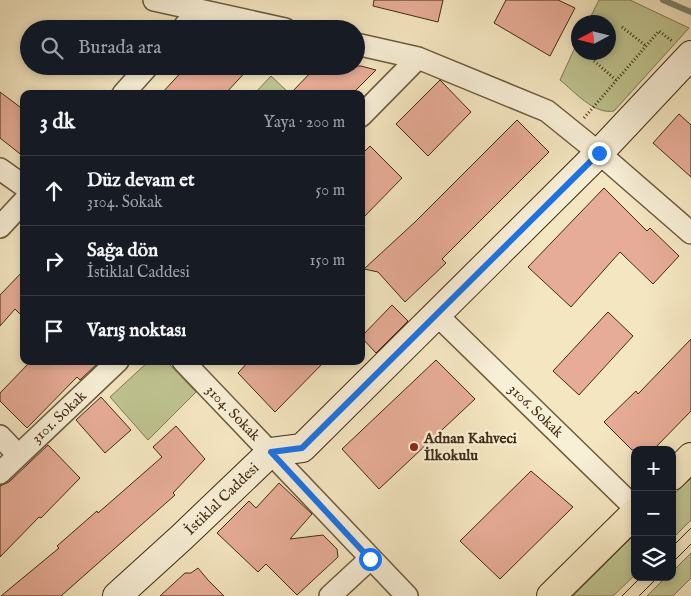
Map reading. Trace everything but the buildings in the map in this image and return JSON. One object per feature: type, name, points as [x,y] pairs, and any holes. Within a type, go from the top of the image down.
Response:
[{"type":"main road","points":[[676,472],[691,457]]},
{"type":"main road","points":[[551,596],[631,517]]},
{"type":"street","points":[[154,0],[244,20]]},
{"type":"street","points":[[190,20],[199,10]]},
{"type":"street","points":[[365,46],[418,58],[547,110],[691,233]]},
{"type":"street","name":"İstiklal Caddesi","points":[[117,596],[271,452],[302,448],[599,153],[691,56]]},
{"type":"street","points":[[365,112],[418,58]]},
{"type":"street","points":[[127,90],[140,75]]},
{"type":"street","points":[[0,169],[20,183]]},
{"type":"street","points":[[0,227],[20,205]]},
{"type":"street","name":"3106. Sokak","points":[[436,314],[631,504]]},
{"type":"street","name":"3101. Sokak","points":[[0,473],[114,365]]},
{"type":"street","name":"3104. Sokak","points":[[187,365],[406,596]]},
{"type":"street","points":[[0,436],[18,455]]},
{"type":"street","points":[[330,596],[370,559]]},
{"type":"path","points":[[622,27],[646,46]]},
{"type":"path","points":[[573,132],[659,30],[691,56]]},
{"type":"path","points":[[594,61],[616,80]]},
{"type":"green space","points":[[599,0],[630,0],[689,28],[614,111],[607,111],[592,106],[560,80],[571,56],[571,60],[616,60],[616,15],[592,15]]},
{"type":"green space","points":[[271,76],[286,90],[258,90]]},
{"type":"green space","points":[[145,365],[170,365],[196,392],[148,440],[110,397]]},
{"type":"green space","points":[[691,478],[691,520],[676,535],[676,492]]},
{"type":"green space","points":[[631,538],[631,579],[613,596],[573,596]]},
{"type":"green space","points":[[691,553],[691,578],[673,596],[647,596],[662,581],[676,581],[676,568]]},
{"type":"waterway","points":[[663,0],[691,12]]},
{"type":"tram line","points":[[676,543],[691,528]]},
{"type":"tram line","points":[[676,559],[691,544]]},
{"type":"tram line","points":[[622,596],[637,581]]},
{"type":"tram line","points":[[639,596],[654,581]]},
{"type":"place","name":"Adnan Kahveci İlkokulu","points":[[414,447]]},
{"type":"route","points":[[370,559],[271,452],[302,448],[599,153]]}]
